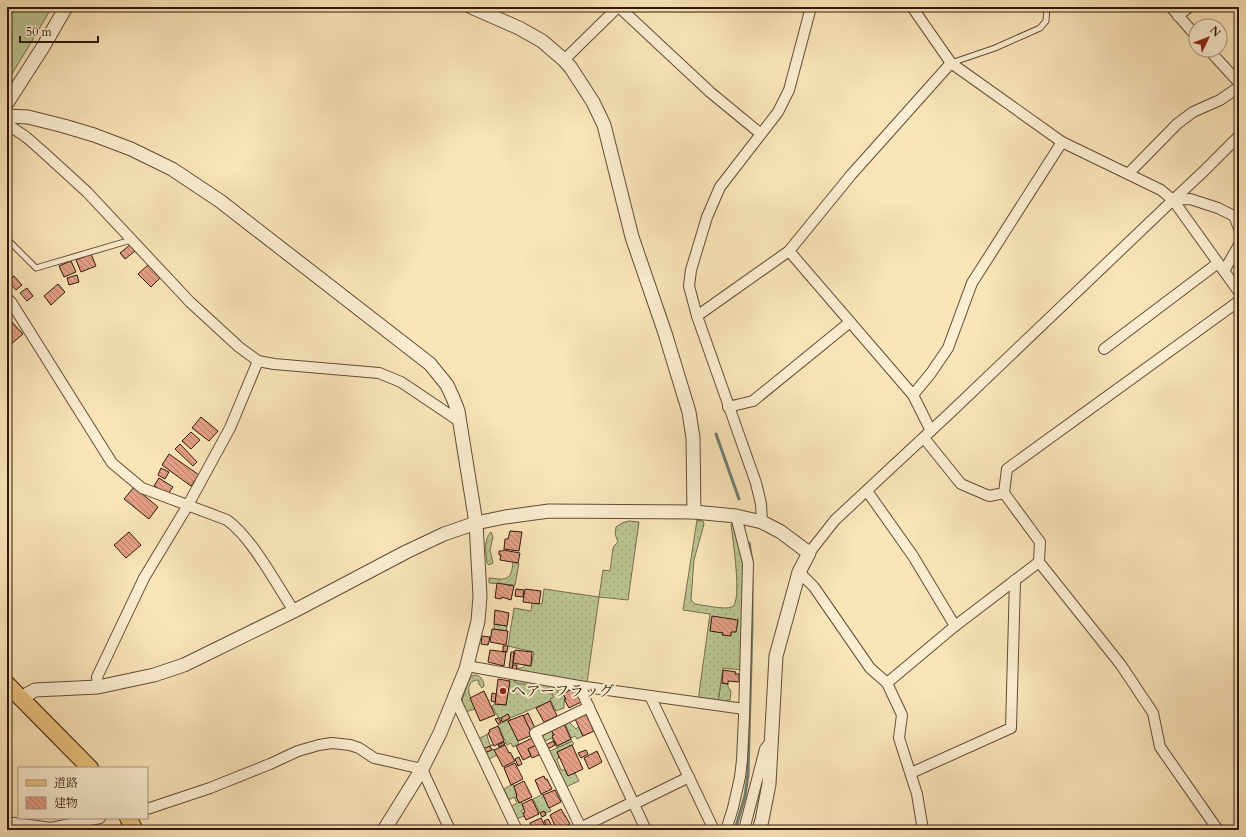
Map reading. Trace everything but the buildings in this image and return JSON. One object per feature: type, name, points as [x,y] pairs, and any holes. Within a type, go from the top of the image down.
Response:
[{"type":"main road","points":[[7,685],[89,767]]},
{"type":"main road","points":[[129,819],[135,830]]},
{"type":"street","points":[[7,103],[66,7]]},
{"type":"street","points":[[471,7],[519,28],[542,41],[564,60],[571,68],[593,102],[604,125],[632,237],[682,386],[689,412],[693,438],[694,512]]},
{"type":"street","points":[[564,60],[618,7],[710,92],[761,134]]},
{"type":"street","points":[[762,522],[761,504],[756,482],[728,407],[697,316],[689,286],[691,270],[707,217],[720,187],[778,112],[789,90],[811,7]]},
{"type":"street","points":[[912,7],[951,63],[1062,142],[1161,190],[1172,200],[1239,292]]},
{"type":"street","points":[[1172,7],[1188,27]]},
{"type":"street","points":[[1178,16],[1189,7]]},
{"type":"street","points":[[1216,58],[1239,83]]},
{"type":"street","points":[[697,316],[789,251],[851,175],[951,63]]},
{"type":"street","points":[[1128,174],[1177,124],[1193,112],[1220,100],[1239,87]]},
{"type":"street","points":[[7,116],[28,117],[94,135],[131,149],[172,169],[220,201],[342,294],[430,364],[447,385],[453,398],[459,421],[476,523],[480,604],[476,634],[467,666],[440,733],[422,769],[385,829]]},
{"type":"street","points":[[7,124],[26,137],[87,192],[190,302],[239,347],[258,361],[274,364],[379,373],[401,382],[459,421]]},
{"type":"street","points":[[759,830],[769,784],[776,656],[799,572],[809,553],[835,520],[1204,171],[1239,136]]},
{"type":"street","points":[[913,395],[931,373],[948,348],[972,283],[1062,142]]},
{"type":"street","points":[[1172,200],[1190,198],[1218,208],[1234,216],[1239,228]]},
{"type":"street","points":[[1223,270],[1239,244]]},
{"type":"street","points":[[789,251],[913,395],[927,434],[961,484],[989,496],[1004,493]]},
{"type":"street","points":[[1104,349],[1223,270],[1239,257]]},
{"type":"street","points":[[7,298],[11,302],[112,463],[142,488],[227,520],[236,526],[258,556],[294,611]]},
{"type":"street","points":[[1218,830],[1160,748],[1153,713],[1120,665],[1039,562],[1040,542],[1004,493],[1007,469],[1239,301]]},
{"type":"street","points":[[728,407],[753,401],[850,322]]},
{"type":"street","points":[[98,687],[97,678],[133,601],[159,552],[188,505],[230,428],[258,361]]},
{"type":"street","points":[[867,491],[913,556],[954,626]]},
{"type":"street","points":[[22,699],[35,690],[98,687],[154,675],[184,665],[294,611],[406,552],[444,534],[476,523],[550,511],[694,512],[736,516],[762,522],[781,532],[809,553]]},
{"type":"street","points":[[736,516],[748,563],[744,709],[741,772],[738,789],[727,827],[742,829],[765,749],[771,741]]},
{"type":"street","points":[[887,683],[954,626],[1039,562]]},
{"type":"street","points":[[799,572],[814,587],[870,668],[887,683],[902,715],[899,738],[917,794],[923,830]]},
{"type":"street","points":[[910,773],[1011,728],[1015,580]]},
{"type":"street","points":[[467,666],[579,686],[744,709]]},
{"type":"street","points":[[579,686],[646,830]]},
{"type":"street","points":[[650,696],[714,830]]},
{"type":"street","points":[[454,697],[517,830]]},
{"type":"street","points":[[589,707],[536,732],[578,829],[689,777]]},
{"type":"street","points":[[148,809],[210,788],[298,751],[332,743],[350,745],[359,748],[374,758],[422,769]]},
{"type":"street","points":[[422,769],[450,830]]},
{"type":"street","points":[[7,822],[51,828],[73,827],[97,819]]},
{"type":"lane","points":[[951,63],[995,48],[1040,28],[1046,21],[1047,7]]},
{"type":"lane","points":[[7,239],[36,268],[131,240]]},
{"type":"green space","points":[[7,7],[52,7],[7,82]]},
{"type":"green space","points":[[697,520],[703,521],[704,524],[694,560],[691,600],[695,604],[729,608],[732,607],[735,602],[737,582],[731,524],[733,523],[743,556],[742,670],[723,668],[718,703],[698,701],[710,614],[683,610]]},
{"type":"green space","points":[[629,521],[639,522],[628,600],[599,597],[603,570],[610,571],[613,549],[618,542],[615,534],[616,527]]},
{"type":"green space","points":[[491,532],[493,537],[490,550],[493,563],[489,565],[487,563],[486,547],[488,535]]},
{"type":"green space","points":[[513,562],[519,563],[515,585],[489,583],[489,578],[507,578],[511,573]]},
{"type":"green space","points":[[544,589],[599,597],[587,683],[516,672],[516,668],[522,668],[525,665],[531,666],[534,652],[508,646],[514,608],[531,611],[532,603],[542,604]]},
{"type":"green space","points":[[494,624],[507,626],[506,631],[494,629]]},
{"type":"green space","points":[[474,675],[481,678],[484,686],[482,688],[478,680],[473,681],[470,684],[469,692],[475,709],[465,712],[462,700],[470,677]]},
{"type":"green space","points":[[510,676],[521,683],[532,686],[536,689],[553,689],[552,692],[554,698],[550,699],[551,701],[510,718],[508,715],[501,718],[498,717],[492,706],[495,704],[506,705]]},
{"type":"green space","points":[[514,678],[564,688],[557,691],[560,695],[563,694],[566,699],[564,702],[564,708],[556,711],[550,699],[554,697],[552,695],[553,689],[547,688],[540,690],[525,684],[518,684],[515,682]]},
{"type":"green space","points":[[721,683],[728,684],[731,691],[730,700],[727,700],[726,704],[718,703]]},
{"type":"green space","points":[[510,719],[511,720],[509,722],[519,744],[513,747],[511,743],[507,745],[498,725]]},
{"type":"green space","points":[[568,721],[576,729],[579,726],[583,736],[577,739],[575,736],[571,738],[565,723]]},
{"type":"green space","points":[[551,729],[557,746],[571,739],[572,741],[557,748],[552,738],[545,741],[543,737],[543,734]]},
{"type":"green space","points":[[488,734],[487,736],[490,745],[493,745],[483,749],[478,739]]},
{"type":"green space","points":[[572,741],[574,744],[557,752],[559,757],[557,760],[561,770],[575,773],[579,781],[566,787],[548,752]]},
{"type":"green space","points":[[494,749],[497,755],[487,760],[484,753]]},
{"type":"green space","points":[[513,784],[516,796],[524,809],[521,811],[525,816],[515,819],[510,807],[517,803],[514,797],[509,800],[504,789]]},
{"type":"green space","points":[[543,794],[551,811],[546,813],[544,811],[540,813],[533,799]]},
{"type":"waterway","points":[[716,434],[739,499]]},
{"type":"waterway","points":[[749,543],[752,561]]},
{"type":"waterway","points":[[735,830],[745,796],[748,774],[752,578]]},
{"type":"place","name":"ヘアーフラッグ","points":[[503,691]]}]
